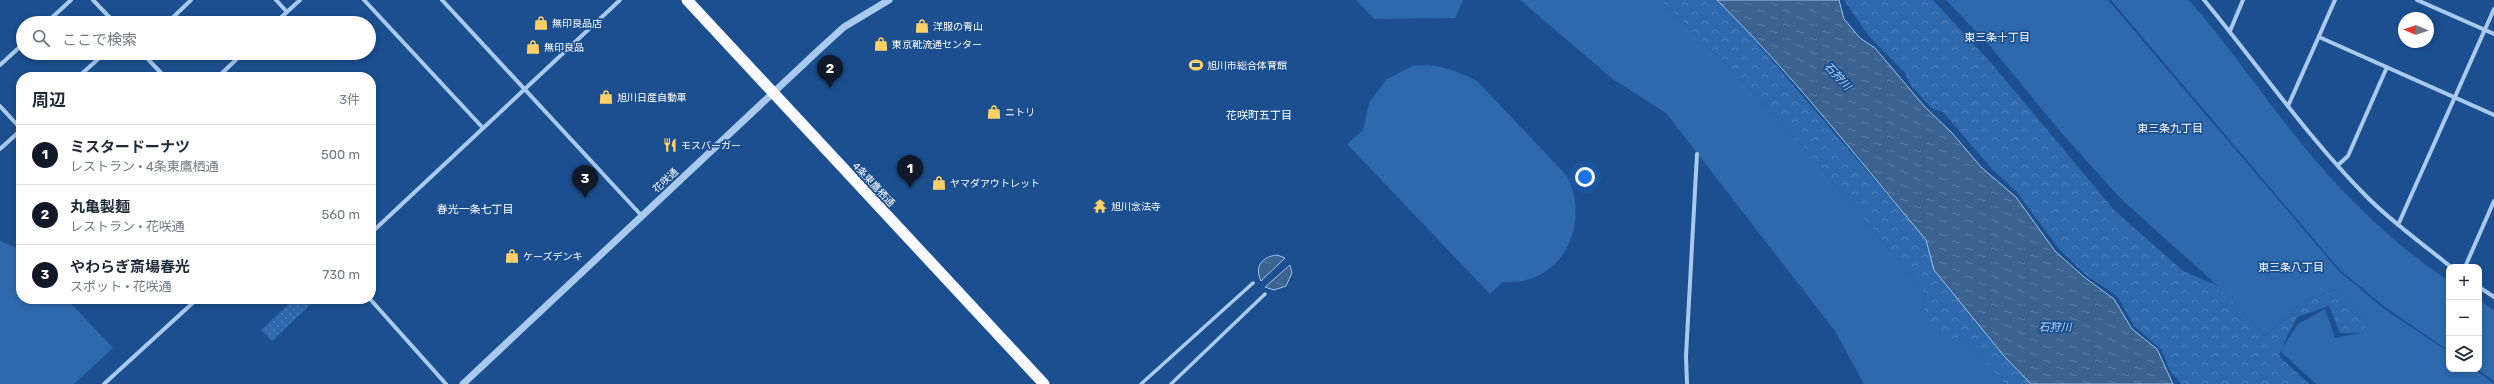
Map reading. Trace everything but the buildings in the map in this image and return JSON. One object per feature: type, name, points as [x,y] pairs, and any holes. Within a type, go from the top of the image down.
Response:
[{"type":"highway","name":"4条東鷹栖通","points":[[687,0],[1044,384]]},
{"type":"street","points":[[54,16],[71,0]]},
{"type":"street","points":[[93,0],[108,16]]},
{"type":"street","points":[[174,16],[191,0]]},
{"type":"street","points":[[276,0],[287,12]]},
{"type":"street","points":[[283,16],[300,0]]},
{"type":"street","points":[[364,0],[483,128]]},
{"type":"street","points":[[442,0],[641,216]]},
{"type":"street","points":[[376,228],[620,0]]},
{"type":"street","name":"花咲通","points":[[463,384],[844,27],[889,0]]},
{"type":"street","points":[[2204,0],[2288,106],[2366,197],[2398,225],[2447,264]]},
{"type":"street","points":[[2230,31],[2243,0]]},
{"type":"street","points":[[2288,106],[2334,0]]},
{"type":"street","points":[[2417,0],[2494,34]]},
{"type":"street","points":[[2398,225],[2494,9]]},
{"type":"street","points":[[2319,36],[2494,115]]},
{"type":"street","points":[[0,65],[16,50]]},
{"type":"street","points":[[83,72],[96,60]]},
{"type":"street","points":[[148,60],[159,72]]},
{"type":"street","points":[[223,72],[236,60]]},
{"type":"street","points":[[2338,164],[2348,156],[2387,67]]},
{"type":"street","points":[[0,106],[16,124]]},
{"type":"street","points":[[0,149],[16,134]]},
{"type":"street","points":[[1686,384],[1686,356],[1697,154]]},
{"type":"street","points":[[2466,264],[2494,201]]},
{"type":"street","points":[[1141,384],[1254,283]]},
{"type":"street","points":[[2482,289],[2494,297]]},
{"type":"street","points":[[1171,384],[1265,294]]},
{"type":"street","points":[[104,384],[192,304]]},
{"type":"street","points":[[374,304],[446,384]]},
{"type":"green space","points":[[1356,0],[1463,0],[1455,18],[1374,19]]},
{"type":"green space","points":[[1520,0],[1660,0],[1727,65],[1791,132],[1922,288],[1924,312],[1964,339],[2005,384],[1864,384],[1835,331],[1666,113],[1614,80]]},
{"type":"green space","points":[[1660,0],[1717,0],[1740,23],[1926,240],[1934,270],[2004,356],[2031,384],[2005,384],[1964,339],[1943,338],[1924,312],[1922,288],[1791,132],[1727,65]]},
{"type":"green space","points":[[1844,0],[1933,0],[1992,64],[2114,210],[2183,271],[2218,286],[2265,336],[2301,303],[2337,289],[2368,321],[2361,333],[2340,333],[2329,306],[2297,317],[2280,351],[2280,357],[2309,384],[2181,384],[2170,371],[2161,349],[2134,326],[2117,296],[2087,276],[2059,249],[2016,191],[1992,169],[1943,112],[1933,109],[1911,86],[1905,73],[1868,35]]},
{"type":"green space","points":[[1946,0],[2108,0],[2339,271],[2384,309],[2446,350],[2446,372],[2478,372],[2494,384],[2316,384],[2280,351],[2298,324],[2325,309],[2335,338],[2361,333],[2368,321],[2337,289],[2301,303],[2265,336],[2218,286],[2121,199],[2059,130],[1990,46]]},
{"type":"green space","points":[[2111,0],[2189,0],[2219,36],[2305,148],[2337,185],[2372,220],[2409,252],[2446,279],[2446,349],[2385,307],[2340,270]]},
{"type":"green space","points":[[1428,65],[1454,71],[1478,82],[1567,176],[1573,192],[1576,208],[1575,224],[1570,240],[1563,254],[1552,266],[1539,276],[1522,281],[1503,282],[1490,294],[1347,144],[1363,130],[1369,103],[1387,79],[1413,66]]},
{"type":"green space","points":[[0,241],[16,248],[16,304],[72,304],[113,348],[74,384],[0,384]]},
{"type":"green space","points":[[2482,302],[2494,310],[2494,381],[2481,372]]},
{"type":"green space","points":[[289,304],[311,304],[272,341],[261,330]]},
{"type":"water","name":"石狩川","points":[[1717,0],[1839,0],[1844,19],[1860,38],[1875,48],[1924,106],[1952,133],[1982,168],[2016,197],[2055,251],[2084,277],[2114,299],[2132,329],[2157,349],[2173,384],[2031,384],[2004,356],[1934,270],[1926,240],[1772,57]]},
{"type":"water","points":[[1277,255],[1285,258],[1261,281],[1258,271],[1261,263],[1267,258]]},
{"type":"water","points":[[1290,265],[1292,273],[1286,286],[1274,290],[1265,287]]},
{"type":"place","name":"無印良品店","points":[[541,23]]},
{"type":"place","name":"洋服の青山","points":[[922,26]]},
{"type":"place","name":"東京靴流通センター","points":[[881,44]]},
{"type":"place","name":"無印良品","points":[[533,47]]},
{"type":"place","name":"旭川市総合体育館","points":[[1196,65]]},
{"type":"place","name":"丸亀製麺","points":[[830,88]]},
{"type":"place","name":"旭川日産自動車","points":[[606,97]]},
{"type":"place","name":"ニトリ","points":[[994,112]]},
{"type":"place","name":"モスバーガー","points":[[670,145]]},
{"type":"place","name":"ヤマダアウトレット","points":[[939,183]]},
{"type":"place","name":"ミスタードーナツ","points":[[910,188]]},
{"type":"place","name":"やわらぎ斎場春光","points":[[585,198]]},
{"type":"place","name":"旭川念法寺","points":[[1100,206]]},
{"type":"place","name":"ケーズデンキ","points":[[512,256]]},
{"type":"district","name":"東三条十丁目","points":[[1997,37]]},
{"type":"district","name":"花咲町五丁目","points":[[1259,115]]},
{"type":"district","name":"東三条九丁目","points":[[2170,128]]},
{"type":"district","name":"春光一条七丁目","points":[[475,209]]},
{"type":"district","name":"東三条八丁目","points":[[2291,267]]}]
